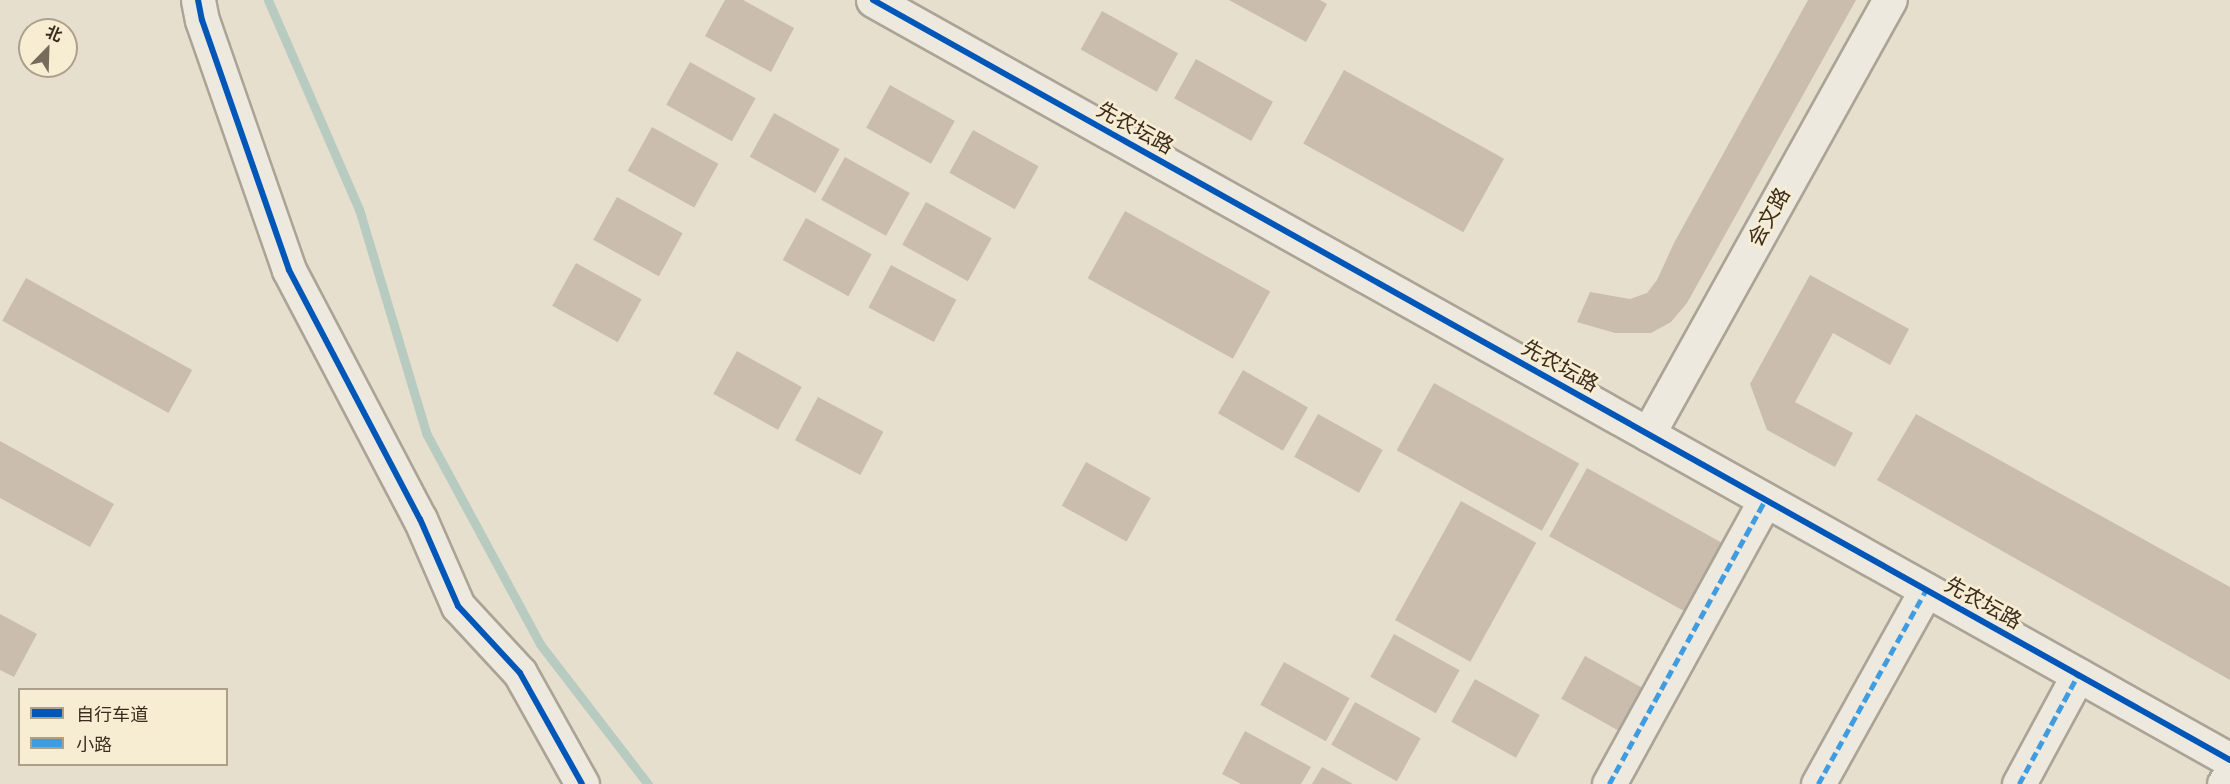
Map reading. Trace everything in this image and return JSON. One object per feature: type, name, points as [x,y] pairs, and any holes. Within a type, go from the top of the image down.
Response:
[{"type":"street","points":[[198,0],[202,20],[289,270],[420,519],[458,606],[520,673],[582,784]]},
{"type":"street","name":"先农坛路","points":[[873,0],[2230,760]]},
{"type":"street","name":"会文路","points":[[1648,434],[1890,0]]},
{"type":"street","points":[[1609,784],[1765,500]]},
{"type":"street","points":[[1818,784],[1926,590]]},
{"type":"street","points":[[2019,784],[2078,675]]},
{"type":"street","points":[[2224,784],[2230,774]]},
{"type":"building","points":[[725,0],[743,0],[794,28],[771,72],[705,36]]},
{"type":"building","points":[[1229,0],[1320,0],[1327,4],[1306,42]]},
{"type":"building","points":[[1808,0],[1856,0],[1687,303],[1671,322],[1651,333],[1615,333],[1577,322],[1590,292],[1630,299],[1647,293],[1657,280],[1674,243]]},
{"type":"building","points":[[1102,11],[1178,53],[1157,92],[1081,49]]},
{"type":"building","points":[[1196,59],[1273,102],[1251,141],[1174,98]]},
{"type":"building","points":[[690,62],[756,98],[732,141],[666,105]]},
{"type":"building","points":[[1344,70],[1504,159],[1463,232],[1303,143]]},
{"type":"building","points":[[890,85],[955,121],[931,164],[866,128]]},
{"type":"building","points":[[774,113],[840,149],[815,193],[750,157]]},
{"type":"building","points":[[652,127],[718,164],[694,208],[628,171]]},
{"type":"building","points":[[973,130],[1039,166],[1015,209],[949,173]]},
{"type":"building","points":[[845,157],[910,193],[886,236],[821,200]]},
{"type":"building","points":[[617,197],[683,233],[659,276],[593,240]]},
{"type":"building","points":[[926,202],[992,238],[968,281],[902,245]]},
{"type":"building","points":[[1125,211],[1270,291],[1233,359],[1088,278]]},
{"type":"building","points":[[806,218],[872,254],[848,296],[783,260]]},
{"type":"building","points":[[576,263],[642,299],[618,342],[552,306]]},
{"type":"building","points":[[891,265],[956,300],[934,342],[868,307]]},
{"type":"building","points":[[1810,275],[1909,329],[1890,365],[1833,333],[1795,402],[1853,433],[1835,467],[1767,430],[1750,384]]},
{"type":"building","points":[[26,278],[192,370],[168,413],[2,321]]},
{"type":"building","points":[[737,351],[802,387],[778,430],[713,394]]},
{"type":"building","points":[[1243,370],[1308,408],[1283,451],[1218,413]]},
{"type":"building","points":[[1434,383],[1579,463],[1542,531],[1397,450]]},
{"type":"building","points":[[818,397],[883,432],[860,475],[795,440]]},
{"type":"building","points":[[1318,414],[1383,450],[1359,493],[1294,457]]},
{"type":"building","points":[[1916,414],[2230,587],[2230,680],[1877,480]]},
{"type":"building","points":[[0,441],[114,504],[90,547],[0,498]]},
{"type":"building","points":[[1086,462],[1151,498],[1126,542],[1062,506]]},
{"type":"building","points":[[1587,468],[1732,548],[1694,617],[1549,536]]},
{"type":"building","points":[[1461,501],[1536,543],[1470,662],[1395,620]]},
{"type":"building","points":[[0,614],[37,634],[14,677],[0,670]]},
{"type":"building","points":[[1394,634],[1460,670],[1436,713],[1370,677]]},
{"type":"building","points":[[1585,656],[1650,692],[1626,735],[1561,699]]},
{"type":"building","points":[[1284,662],[1350,698],[1326,741],[1260,705]]},
{"type":"building","points":[[1475,679],[1540,715],[1516,758],[1451,722]]},
{"type":"building","points":[[1355,702],[1421,738],[1397,781],[1331,745]]},
{"type":"building","points":[[1245,731],[1311,767],[1301,784],[1241,784],[1222,774]]},
{"type":"building","points":[[1322,767],[1353,784],[1312,784]]},
{"type":"waterway","points":[[268,0],[359,209],[426,433],[540,644],[648,784]]},
{"type":"marked path","points":[[1609,784],[1765,500]]},
{"type":"marked path","points":[[1818,784],[1926,590]]},
{"type":"marked path","points":[[2019,784],[2078,675]]},
{"type":"cycle path","points":[[198,0],[202,20],[289,270],[420,519],[458,606],[520,673],[582,784]]},
{"type":"cycle path","points":[[873,0],[2230,760]]}]
